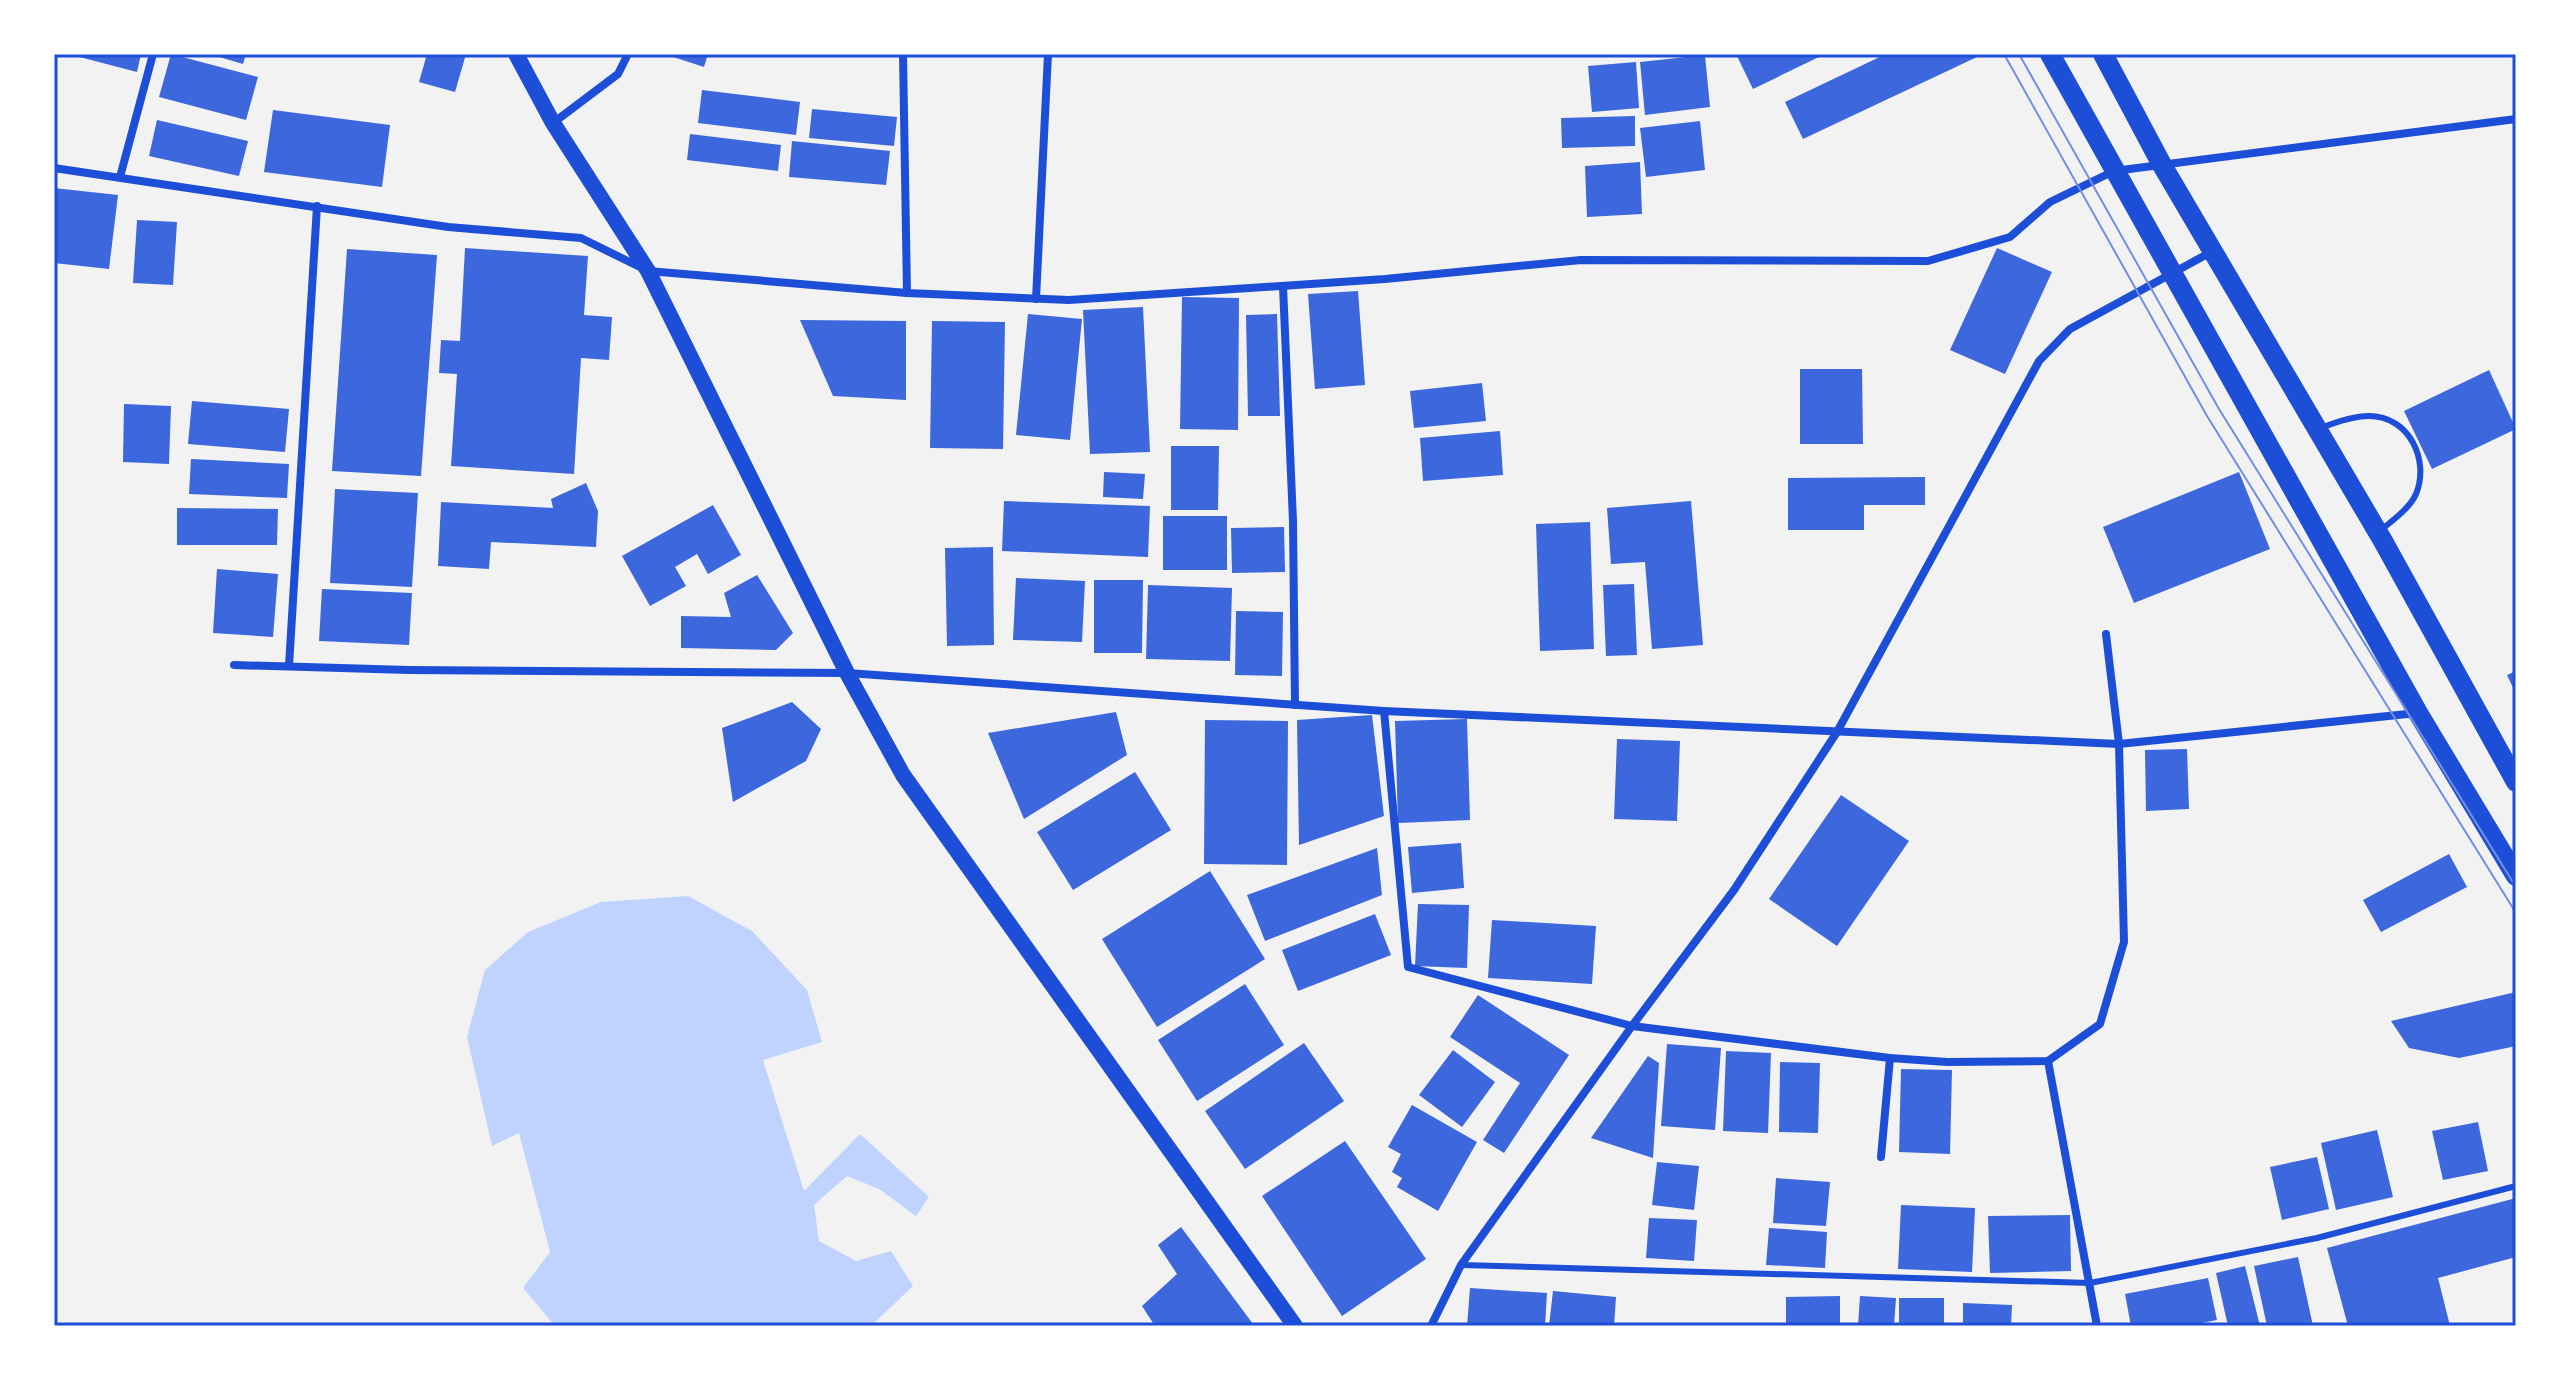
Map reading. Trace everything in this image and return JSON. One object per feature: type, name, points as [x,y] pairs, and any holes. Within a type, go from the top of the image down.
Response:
[{"type":"main road","points":[[516,54],[553,123],[648,271],[847,673],[903,775],[1295,1326]]},
{"type":"main road","points":[[2050,54],[2418,713],[2515,871]]},
{"type":"main road","points":[[2103,54],[2162,165],[2378,533],[2516,782]]},
{"type":"street","points":[[120,177],[153,54]]},
{"type":"street","points":[[553,123],[618,74],[628,54]]},
{"type":"street","points":[[903,54],[907,293]]},
{"type":"street","points":[[1036,299],[1048,54]]},
{"type":"street","points":[[54,168],[448,227],[581,238],[648,271],[907,293],[1069,300],[1283,286],[1581,260],[1928,261],[2010,237],[2050,202],[2114,171],[2516,119]]},
{"type":"street","points":[[289,666],[317,206]]},
{"type":"street","points":[[1431,1326],[1461,1265],[1632,1026],[1734,890],[1837,732],[2039,361],[2070,329],[2213,251]]},
{"type":"street","points":[[1283,286],[1293,521],[1295,705]]},
{"type":"street","points":[[1384,711],[1408,967],[1632,1026],[1890,1058],[1947,1062],[2048,1061],[2100,1024],[2124,942],[2119,744],[2106,634]]},
{"type":"street","points":[[234,665],[409,670],[847,673],[1384,711],[2119,744],[2418,713]]},
{"type":"street","points":[[1881,1157],[1890,1058]]},
{"type":"street","points":[[2048,1061],[2097,1326]]},
{"type":"lane","points":[[2317,429],[2371,416],[2397,424],[2414,442],[2421,468],[2415,496],[2378,533]]},
{"type":"lane","points":[[1461,1265],[2090,1283],[2317,1238],[2516,1186]]},
{"type":"water","points":[[688,896],[752,931],[807,990],[822,1042],[763,1060],[804,1191],[860,1134],[929,1197],[916,1216],[879,1189],[847,1176],[814,1205],[819,1241],[856,1261],[891,1251],[913,1286],[871,1326],[555,1326],[523,1288],[550,1252],[519,1133],[492,1146],[467,1037],[485,970],[528,932],[601,902]]},
{"type":"building","points":[[68,54],[141,54],[137,72]]},
{"type":"building","points":[[171,54],[258,77],[246,120],[159,97]]},
{"type":"building","points":[[209,54],[246,54],[243,64]]},
{"type":"building","points":[[427,54],[466,54],[455,92],[419,82]]},
{"type":"building","points":[[664,54],[708,54],[704,67]]},
{"type":"building","points":[[1736,54],[1825,54],[1753,89]]},
{"type":"building","points":[[1886,54],[1976,54],[1977,57],[1803,139],[1785,102]]},
{"type":"building","points":[[1705,55],[1710,107],[1645,115],[1640,62]]},
{"type":"building","points":[[1636,62],[1639,108],[1592,112],[1588,66]]},
{"type":"building","points":[[702,90],[800,102],[796,135],[698,123]]},
{"type":"building","points":[[812,109],[897,117],[894,146],[809,138]]},
{"type":"building","points":[[273,110],[390,125],[382,187],[264,172]]},
{"type":"building","points":[[1635,116],[1635,146],[1562,148],[1561,118]]},
{"type":"building","points":[[157,120],[248,141],[239,176],[149,156]]},
{"type":"building","points":[[1700,121],[1705,170],[1646,177],[1640,128]]},
{"type":"building","points":[[690,134],[781,145],[778,171],[687,160]]},
{"type":"building","points":[[792,141],[890,151],[886,185],[789,177]]},
{"type":"building","points":[[1640,162],[1642,214],[1587,217],[1585,166]]},
{"type":"building","points":[[54,188],[118,195],[109,269],[54,263]]},
{"type":"building","points":[[137,220],[177,222],[173,285],[133,283]]},
{"type":"building","points":[[465,248],[588,256],[584,315],[612,317],[609,360],[581,358],[574,474],[451,466],[457,374],[439,373],[441,340],[460,341]]},
{"type":"building","points":[[1997,248],[2052,272],[2005,374],[1950,350]]},
{"type":"building","points":[[347,249],[437,255],[421,476],[332,471]]},
{"type":"building","points":[[1358,291],[1365,385],[1315,389],[1308,294]]},
{"type":"building","points":[[1182,297],[1239,298],[1238,430],[1180,429]]},
{"type":"building","points":[[1143,307],[1150,452],[1090,454],[1083,310]]},
{"type":"building","points":[[1028,314],[1082,319],[1070,440],[1016,435]]},
{"type":"building","points":[[1277,314],[1280,416],[1248,416],[1246,315]]},
{"type":"building","points":[[800,320],[906,321],[906,400],[833,396]]},
{"type":"building","points":[[932,321],[1005,322],[1003,449],[930,448]]},
{"type":"building","points":[[1800,369],[1862,369],[1863,444],[1800,444]]},
{"type":"building","points":[[2489,370],[2516,429],[2432,469],[2404,411]]},
{"type":"building","points":[[1482,383],[1486,421],[1414,428],[1410,391]]},
{"type":"building","points":[[192,401],[289,409],[285,452],[188,444]]},
{"type":"building","points":[[124,404],[171,406],[169,464],[123,462]]},
{"type":"building","points":[[1500,431],[1503,475],[1423,481],[1420,438]]},
{"type":"building","points":[[1171,446],[1219,446],[1218,510],[1171,510]]},
{"type":"building","points":[[191,459],[289,464],[287,498],[189,494]]},
{"type":"building","points":[[1104,472],[1145,474],[1143,499],[1103,497]]},
{"type":"building","points":[[2239,472],[2270,549],[2134,603],[2103,527]]},
{"type":"building","points":[[1925,477],[1925,505],[1864,505],[1864,530],[1788,530],[1788,478]]},
{"type":"building","points":[[586,483],[598,511],[596,547],[491,542],[489,569],[438,566],[441,502],[553,508],[551,499]]},
{"type":"building","points":[[335,489],[418,493],[412,587],[330,583]]},
{"type":"building","points":[[1004,501],[1150,506],[1148,557],[1002,551]]},
{"type":"building","points":[[1691,501],[1703,645],[1652,649],[1645,562],[1611,564],[1607,508]]},
{"type":"building","points":[[713,505],[741,555],[708,574],[697,554],[675,567],[686,586],[650,606],[622,556]]},
{"type":"building","points":[[177,508],[278,509],[277,545],[177,545]]},
{"type":"building","points":[[1163,516],[1227,516],[1227,570],[1163,570]]},
{"type":"building","points":[[1590,522],[1594,649],[1540,651],[1536,524]]},
{"type":"building","points":[[1284,527],[1285,572],[1232,573],[1231,528]]},
{"type":"building","points":[[993,547],[994,645],[947,646],[945,548]]},
{"type":"building","points":[[217,569],[278,574],[273,637],[213,633]]},
{"type":"building","points":[[757,575],[793,633],[776,650],[681,648],[681,616],[731,617],[724,593]]},
{"type":"building","points":[[1016,578],[1085,581],[1082,642],[1013,640]]},
{"type":"building","points":[[1094,580],[1143,580],[1142,653],[1094,653]]},
{"type":"building","points":[[1634,584],[1637,655],[1606,656],[1603,585]]},
{"type":"building","points":[[1148,585],[1232,588],[1230,661],[1146,659]]},
{"type":"building","points":[[322,589],[412,593],[409,645],[319,641]]},
{"type":"building","points":[[1236,611],[1283,612],[1282,676],[1235,675]]},
{"type":"building","points":[[2516,671],[2516,694],[2507,675]]},
{"type":"building","points":[[792,702],[821,729],[806,761],[733,802],[722,728]]},
{"type":"building","points":[[1116,712],[1127,755],[1024,819],[988,733]]},
{"type":"building","points":[[1372,715],[1384,816],[1299,845],[1297,720]]},
{"type":"building","points":[[1467,719],[1470,820],[1398,823],[1395,721]]},
{"type":"building","points":[[1205,720],[1288,721],[1287,865],[1204,864]]},
{"type":"building","points":[[1617,739],[1680,741],[1677,821],[1614,819]]},
{"type":"building","points":[[2187,749],[2189,809],[2146,811],[2145,750]]},
{"type":"building","points":[[1135,772],[1171,830],[1073,890],[1037,832]]},
{"type":"building","points":[[1841,795],[1909,841],[1837,946],[1769,899]]},
{"type":"building","points":[[1461,843],[1464,888],[1412,893],[1408,847]]},
{"type":"building","points":[[1377,848],[1382,895],[1265,941],[1247,895]]},
{"type":"building","points":[[2449,854],[2467,887],[2381,932],[2363,900]]},
{"type":"building","points":[[1210,871],[1265,959],[1157,1027],[1102,939]]},
{"type":"building","points":[[1418,904],[1469,905],[1467,968],[1415,966]]},
{"type":"building","points":[[1375,914],[1391,955],[1298,991],[1282,950]]},
{"type":"building","points":[[1492,920],[1596,926],[1592,984],[1488,978]]},
{"type":"building","points":[[1245,984],[1284,1045],[1197,1101],[1158,1040]]},
{"type":"building","points":[[2516,992],[2516,1046],[2459,1058],[2409,1048],[2391,1021]]},
{"type":"building","points":[[1478,995],[1569,1055],[1504,1153],[1483,1140],[1520,1083],[1450,1037]]},
{"type":"building","points":[[1304,1043],[1344,1101],[1245,1169],[1205,1111]]},
{"type":"building","points":[[1667,1044],[1721,1048],[1715,1130],[1661,1126]]},
{"type":"building","points":[[1453,1050],[1495,1082],[1462,1127],[1419,1095]]},
{"type":"building","points":[[1726,1051],[1771,1053],[1768,1133],[1723,1131]]},
{"type":"building","points":[[1648,1056],[1659,1063],[1653,1158],[1591,1138]]},
{"type":"building","points":[[1780,1062],[1820,1063],[1818,1133],[1779,1132]]},
{"type":"building","points":[[1901,1069],[1952,1070],[1950,1154],[1899,1152]]},
{"type":"building","points":[[1412,1105],[1477,1142],[1438,1211],[1397,1187],[1402,1178],[1392,1172],[1401,1154],[1388,1147]]},
{"type":"building","points":[[2478,1122],[2488,1171],[2443,1180],[2432,1131]]},
{"type":"building","points":[[2377,1130],[2393,1197],[2336,1210],[2321,1143]]},
{"type":"building","points":[[1345,1141],[1426,1259],[1342,1316],[1262,1196]]},
{"type":"building","points":[[2317,1157],[2329,1209],[2282,1220],[2270,1167]]},
{"type":"building","points":[[1657,1162],[1699,1166],[1694,1210],[1652,1205]]},
{"type":"building","points":[[1776,1178],[1830,1182],[1826,1226],[1773,1223]]},
{"type":"building","points":[[2516,1198],[2516,1257],[2438,1278],[2450,1326],[2348,1326],[2327,1248]]},
{"type":"building","points":[[1901,1205],[1975,1208],[1972,1272],[1898,1269]]},
{"type":"building","points":[[2070,1215],[2071,1271],[1990,1273],[1988,1216]]},
{"type":"building","points":[[1649,1218],[1697,1220],[1694,1261],[1646,1258]]},
{"type":"building","points":[[1181,1227],[1253,1324],[1251,1326],[1155,1326],[1142,1306],[1177,1274],[1158,1245]]},
{"type":"building","points":[[1769,1228],[1827,1232],[1825,1268],[1766,1265]]},
{"type":"building","points":[[2298,1257],[2313,1326],[2267,1326],[2254,1266]]},
{"type":"building","points":[[2245,1266],[2260,1326],[2228,1326],[2216,1273]]},
{"type":"building","points":[[2208,1278],[2217,1320],[2187,1326],[2131,1326],[2125,1294]]},
{"type":"building","points":[[1470,1288],[1547,1293],[1545,1326],[1467,1326]]},
{"type":"building","points":[[1553,1291],[1616,1297],[1614,1326],[1549,1326]]},
{"type":"building","points":[[1840,1296],[1840,1326],[1786,1326],[1786,1297]]},
{"type":"building","points":[[1860,1296],[1896,1298],[1894,1326],[1858,1326]]},
{"type":"building","points":[[1899,1298],[1944,1298],[1944,1326],[1899,1326]]},
{"type":"building","points":[[1963,1303],[2012,1305],[2011,1326],[1963,1326]]},
{"type":"tram line","points":[[2004,54],[2207,416],[2516,913]]},
{"type":"tram line","points":[[2019,54],[2219,409],[2516,887]]}]
